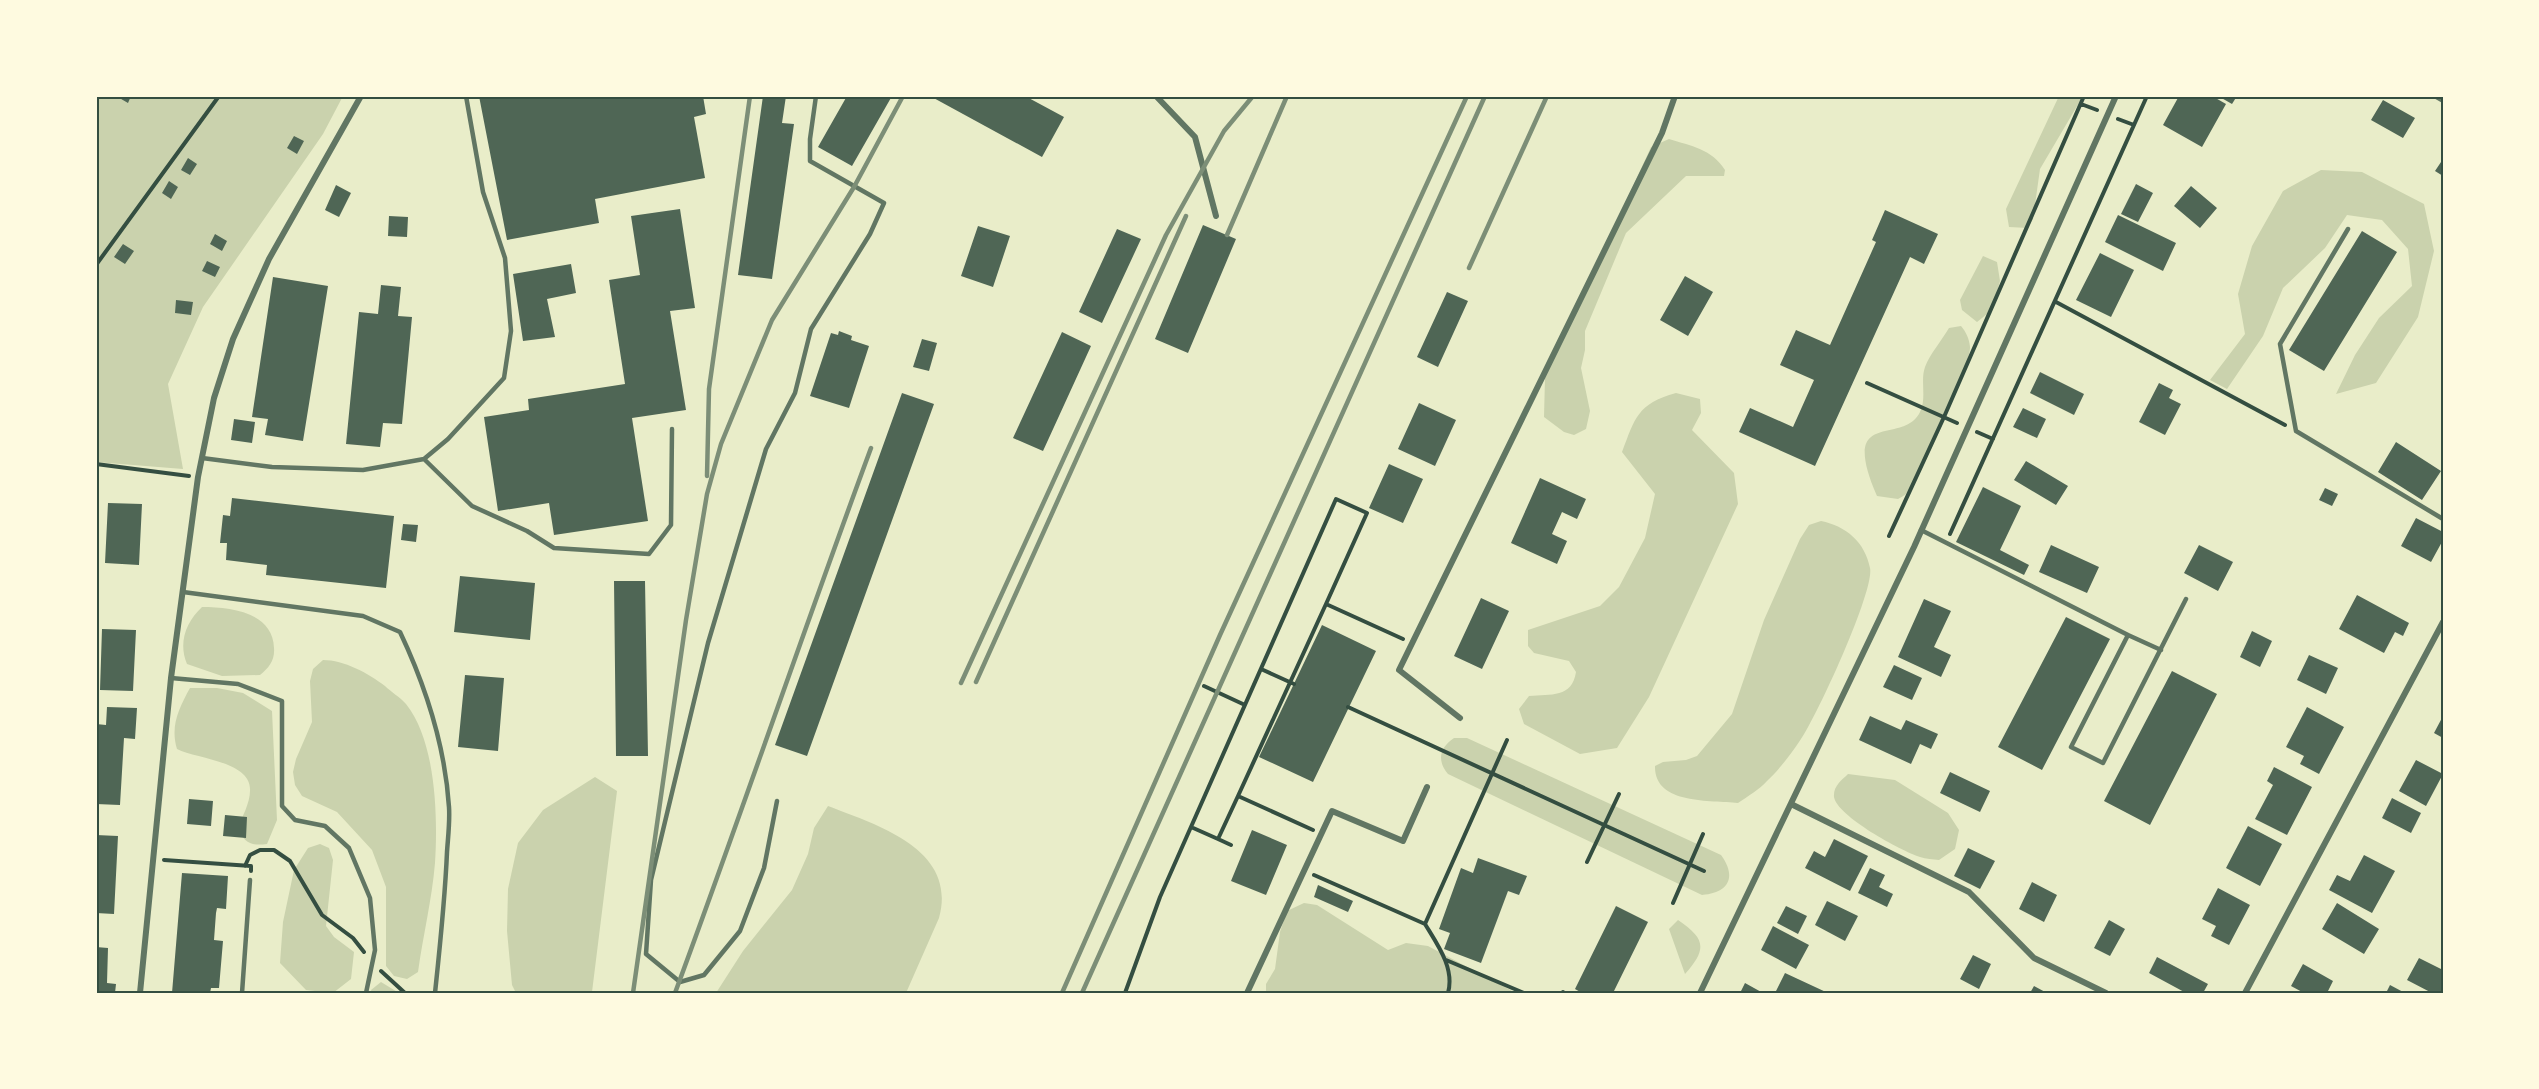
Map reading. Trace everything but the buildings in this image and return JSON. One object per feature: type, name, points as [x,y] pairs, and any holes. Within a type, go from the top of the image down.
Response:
[{"type":"street","points":[[140,993],[171,678],[198,477],[214,398],[233,339],[270,259],[361,96]]},
{"type":"street","points":[[1156,96],[1195,137],[1216,216]]},
{"type":"street","points":[[1460,718],[1399,670],[1662,133],[1675,96]]},
{"type":"street","points":[[1700,993],[1921,530],[2116,96]]},
{"type":"street","points":[[2436,96],[2443,100]]},
{"type":"street","points":[[2245,993],[2443,622]]},
{"type":"street","points":[[1247,993],[1332,811],[1403,841],[1427,787]]},
{"type":"street","points":[[1791,804],[1969,892],[2034,958],[2106,993]]},
{"type":"lane","points":[[202,458],[272,467],[363,470],[424,459],[448,439],[504,378],[511,331],[505,258],[483,192],[466,96]]},
{"type":"lane","points":[[777,801],[764,868],[740,931],[704,975],[680,982],[646,954],[651,880],[708,643],[766,449],[795,393],[810,329],[870,234],[884,203],[810,160],[810,139],[816,96]]},
{"type":"lane","points":[[2349,229],[2280,344],[2296,431],[2443,519]]},
{"type":"lane","points":[[424,459],[472,506],[526,531],[554,548],[649,554],[671,525],[672,429]]},
{"type":"lane","points":[[1921,530],[2161,650]]},
{"type":"lane","points":[[183,592],[363,616],[400,633],[417,669],[433,720],[444,766],[449,808],[445,907],[435,993]]},
{"type":"lane","points":[[2128,635],[2071,747],[2103,763],[2186,599]]},
{"type":"lane","points":[[171,678],[238,684],[282,701],[282,806],[295,820],[324,826],[349,848],[370,898],[375,950],[366,993]]},
{"type":"lane","points":[[242,993],[250,880]]},
{"type":"path","points":[[96,265],[219,96]]},
{"type":"path","points":[[1889,536],[1944,417],[2084,96]]},
{"type":"path","points":[[1946,543],[2147,96]]},
{"type":"path","points":[[2056,302],[2296,431]]},
{"type":"path","points":[[1867,384],[1993,439]]},
{"type":"path","points":[[96,464],[198,477]]},
{"type":"path","points":[[1125,993],[1160,897],[1336,499],[1367,513],[1218,839]]},
{"type":"path","points":[[1326,604],[1412,643]]},
{"type":"path","points":[[1261,669],[1294,684]]},
{"type":"path","points":[[1204,687],[1245,705]]},
{"type":"path","points":[[1348,707],[1704,871]]},
{"type":"path","points":[[1425,924],[1507,740]]},
{"type":"path","points":[[1587,862],[1619,794]]},
{"type":"path","points":[[1238,796],[1322,834]]},
{"type":"path","points":[[1191,827],[1231,845]]},
{"type":"path","points":[[1673,903],[1703,834]]},
{"type":"path","points":[[244,866],[250,855],[260,850],[274,850],[290,861],[322,915],[353,938],[372,963],[405,993]]},
{"type":"path","points":[[152,859],[251,866]]},
{"type":"path","points":[[1304,870],[1425,924],[1446,960],[1450,986],[1448,993]]},
{"type":"path","points":[[1446,960],[1524,993]]},
{"type":"green space","points":[[96,96],[343,96],[323,134],[203,307],[168,384],[183,469],[96,462]]},
{"type":"green space","points":[[2059,96],[2083,96],[2040,169],[2033,219],[2028,228],[2009,227],[2006,209]]},
{"type":"green space","points":[[1669,139],[1693,146],[1714,157],[1725,170],[1724,176],[1686,176],[1626,233],[1585,331],[1585,350],[1581,368],[1590,411],[1586,429],[1574,435],[1564,432],[1544,417],[1545,378],[1651,147]]},
{"type":"green space","points":[[2321,170],[2362,172],[2424,204],[2434,251],[2418,317],[2376,383],[2336,394],[2355,355],[2379,318],[2412,286],[2408,249],[2382,220],[2347,215],[2325,248],[2283,288],[2263,336],[2227,389],[2210,380],[2245,334],[2238,294],[2252,246],[2283,191]]},
{"type":"green space","points":[[1983,256],[1997,262],[2000,281],[1992,310],[1977,322],[1962,310],[1960,300]]},
{"type":"green space","points":[[1961,326],[1969,341],[1968,358],[1933,446],[1906,494],[1898,499],[1877,496],[1867,468],[1865,450],[1869,439],[1877,433],[1912,422],[1922,407],[1924,372],[1927,362],[1949,328]]},
{"type":"green space","points":[[1676,393],[1700,399],[1701,413],[1692,430],[1734,473],[1738,504],[1649,697],[1617,748],[1580,754],[1524,724],[1519,709],[1529,696],[1559,693],[1565,690],[1574,680],[1576,672],[1569,661],[1534,653],[1528,646],[1528,630],[1600,606],[1619,587],[1645,538],[1655,494],[1622,452],[1639,414],[1653,402]]},
{"type":"green space","points":[[1821,521],[1846,531],[1853,537],[1864,550],[1870,568],[1869,581],[1854,627],[1818,709],[1792,752],[1776,772],[1738,803],[1700,800],[1674,794],[1664,788],[1657,779],[1655,766],[1663,762],[1686,760],[1697,756],[1732,714],[1764,620],[1800,539],[1809,525]]},
{"type":"green space","points":[[202,607],[237,610],[258,619],[266,626],[272,636],[274,652],[266,670],[260,675],[222,676],[187,664],[183,648],[185,633],[192,619]]},
{"type":"green space","points":[[323,660],[347,665],[371,676],[385,686],[404,701],[424,738],[435,802],[435,863],[418,972],[407,979],[394,976],[386,966],[386,887],[372,850],[337,812],[302,796],[295,785],[293,772],[296,759],[312,722],[310,681],[313,669]]},
{"type":"green space","points":[[190,688],[217,688],[243,693],[272,711],[277,820],[267,844],[249,842],[238,828],[250,796],[248,781],[242,773],[221,762],[177,749],[175,725],[179,710]]},
{"type":"green space","points":[[1454,738],[1467,738],[1721,855],[1729,870],[1728,882],[1719,891],[1702,895],[1448,774],[1442,764],[1441,755],[1445,746]]},
{"type":"green space","points":[[1848,774],[1895,780],[1948,813],[1959,830],[1955,849],[1939,860],[1922,858],[1885,840],[1858,823],[1846,814],[1834,797],[1836,786]]},
{"type":"green space","points":[[595,777],[617,791],[592,992],[595,993],[516,993],[512,985],[507,931],[508,889],[518,843],[543,810]]},
{"type":"green space","points":[[828,806],[869,822],[909,843],[925,857],[937,874],[942,894],[939,918],[906,993],[716,993],[743,951],[792,890],[808,854],[814,828]]},
{"type":"green space","points":[[320,844],[329,848],[333,860],[326,926],[334,937],[354,952],[351,979],[333,993],[306,990],[280,963],[283,922],[294,870],[308,848]]},
{"type":"green space","points":[[1304,903],[1317,905],[1388,950],[1406,943],[1428,946],[1516,993],[1266,993],[1266,984],[1275,969],[1280,932],[1287,911]]},
{"type":"green space","points":[[1678,920],[1694,933],[1700,945],[1697,958],[1685,974],[1669,929]]},
{"type":"green space","points":[[381,982],[399,993],[372,993],[371,990]]},
{"type":"railway","points":[[707,476],[709,389],[750,96]]},
{"type":"railway","points":[[633,993],[686,620],[707,494],[721,444],[772,320],[854,187],[903,96]]},
{"type":"railway","points":[[961,683],[1166,235],[1224,131],[1253,96]]},
{"type":"railway","points":[[1227,235],[1287,96]]},
{"type":"railway","points":[[1062,993],[1220,635],[1467,96]]},
{"type":"railway","points":[[1082,993],[1485,96]]},
{"type":"railway","points":[[1469,268],[1547,96]]},
{"type":"railway","points":[[976,682],[1186,216]]},
{"type":"railway","points":[[675,993],[871,448]]}]
